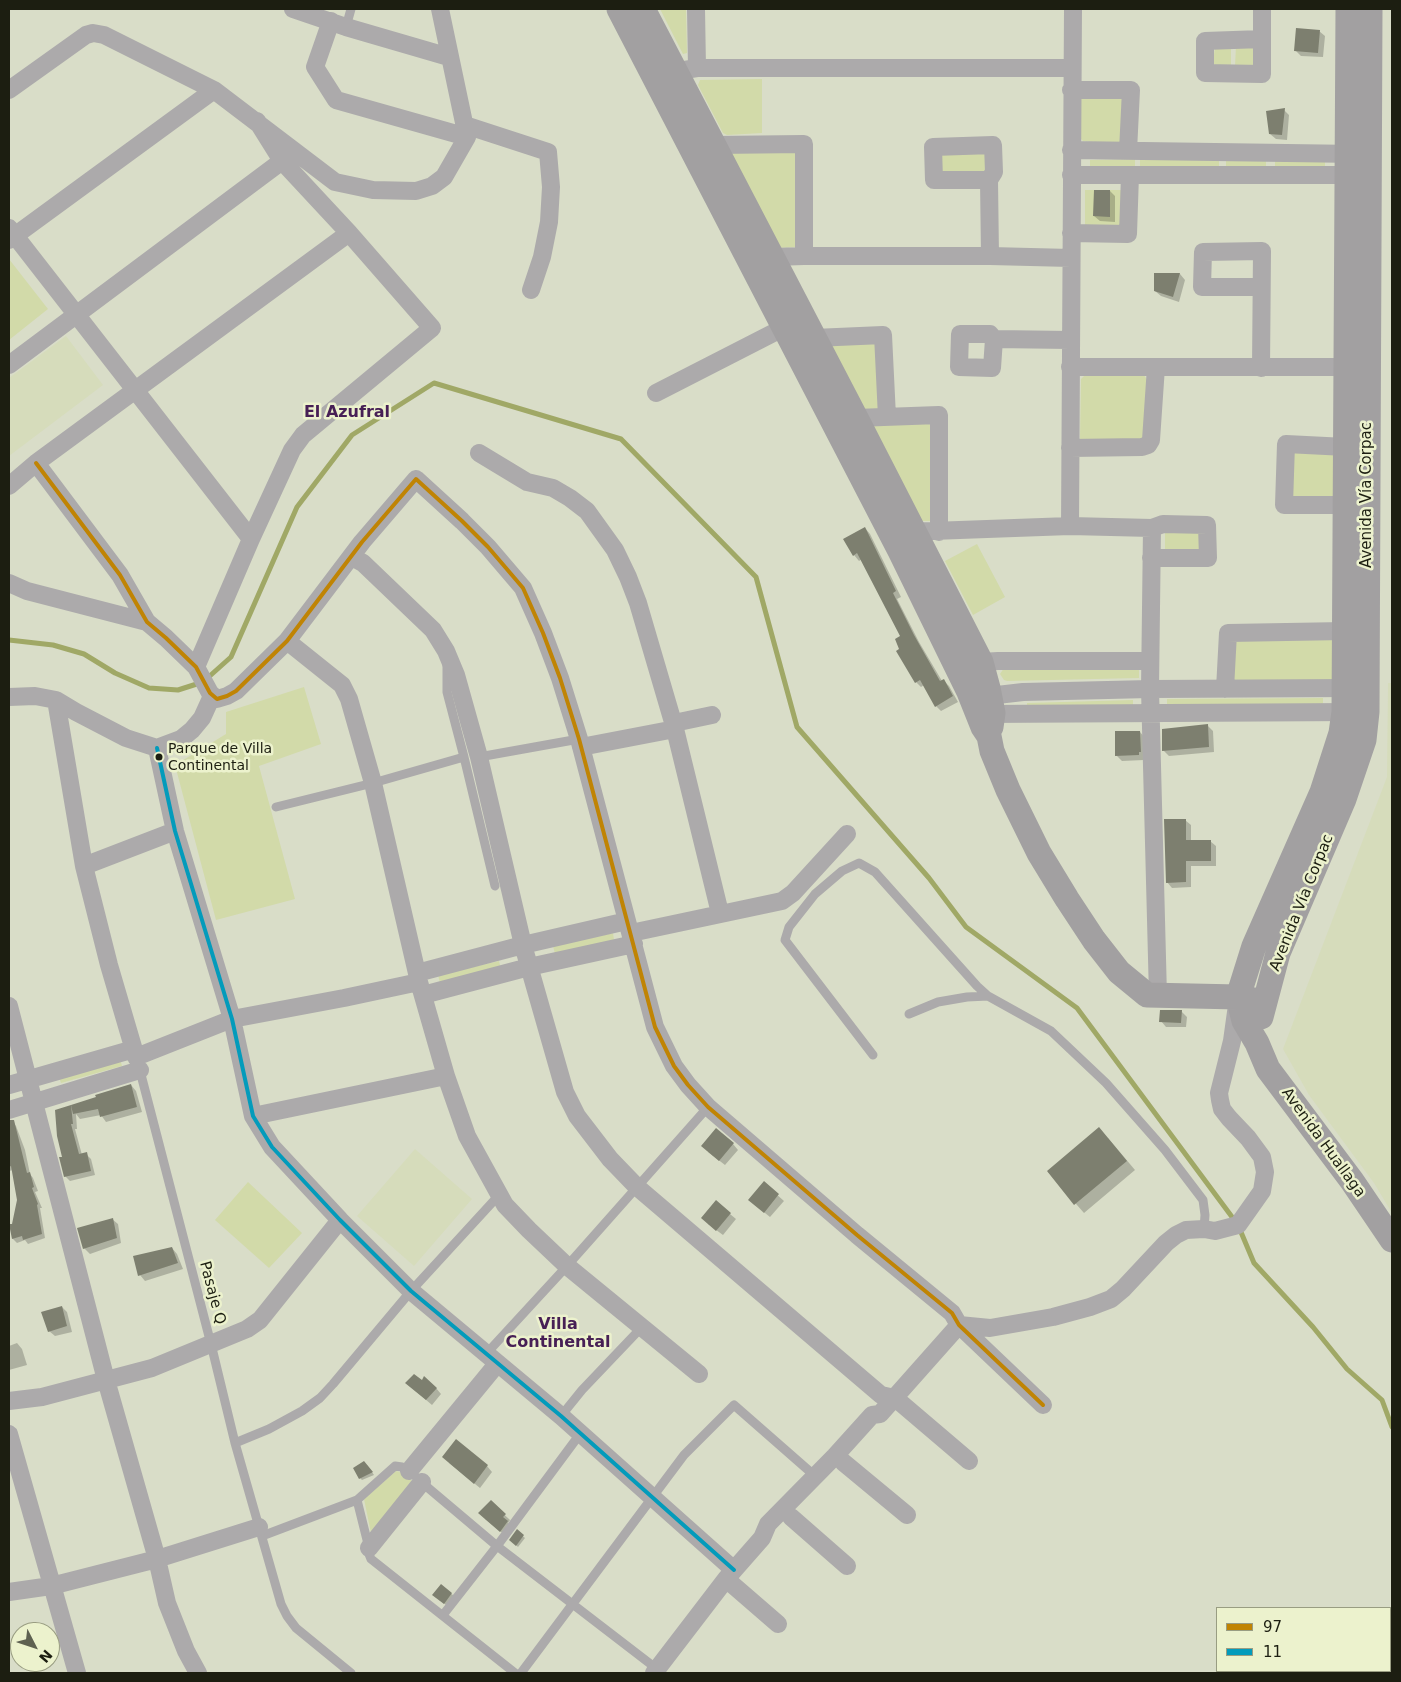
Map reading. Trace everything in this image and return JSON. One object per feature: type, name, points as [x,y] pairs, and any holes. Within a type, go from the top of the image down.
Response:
[{"type":"main road","points":[[620,9],[675,72],[761,261],[814,338],[856,418],[902,532],[984,711]]},
{"type":"main road","points":[[643,9],[714,145],[761,261],[783,328],[902,532],[981,662],[984,711],[992,751],[1038,853],[1067,900],[1094,940],[1119,972],[1147,995],[1238,997],[1265,1002]]},
{"type":"main road","name":"Avenida Vía Corpac","points":[[1238,997],[1254,946],[1322,792],[1341,733],[1356,700],[1358,164],[1348,9]]},
{"type":"main road","name":"Avenida Vía Corpac","points":[[1358,164],[1370,9]]},
{"type":"main road","name":"Avenida Vía Corpac","points":[[1257,1043],[1258,1026],[1278,953],[1344,799],[1364,740],[1345,631],[1346,447],[1357,367]]},
{"type":"main road","points":[[1238,997],[1244,1021],[1257,1043]]},
{"type":"main road","name":"Avenida Huallaga","points":[[1257,1043],[1268,1069],[1352,1181],[1392,1240]]},
{"type":"street","points":[[293,9],[449,58]]},
{"type":"street","points":[[9,90],[86,35],[93,33],[104,35],[214,90],[335,182],[373,190],[416,191],[432,186],[444,177],[466,131],[440,9]]},
{"type":"street","points":[[696,9],[675,72],[1072,68]]},
{"type":"street","points":[[1070,526],[1071,90],[1073,9]]},
{"type":"street","points":[[1262,9],[1262,39],[1262,74],[1205,73],[1205,41],[1262,39]]},
{"type":"street","points":[[339,24],[315,67],[336,100],[548,152],[551,187],[549,222],[542,257],[531,290]]},
{"type":"street","points":[[214,90],[11,235],[251,539]]},
{"type":"street","points":[[1071,90],[1131,90],[1128,151]]},
{"type":"street","points":[[196,667],[292,450],[303,435],[432,328],[349,233],[282,161],[256,121]]},
{"type":"street","points":[[714,145],[804,144],[804,256]]},
{"type":"street","points":[[1071,150],[1128,151],[1358,164]]},
{"type":"street","points":[[9,365],[282,161]]},
{"type":"street","points":[[1071,175],[1130,175],[1358,164]]},
{"type":"street","points":[[1071,233],[1128,234],[1130,175]]},
{"type":"street","points":[[989,180],[990,256]]},
{"type":"street","points":[[9,486],[36,463],[349,233]]},
{"type":"street","points":[[761,261],[804,256],[1071,258]]},
{"type":"street","points":[[1260,368],[1261,287]]},
{"type":"street","points":[[656,393],[783,328]]},
{"type":"street","points":[[814,338],[883,335],[887,417]]},
{"type":"street","points":[[994,339],[1070,340]]},
{"type":"street","points":[[1070,367],[1357,367]]},
{"type":"street","points":[[1070,448],[1142,448],[1148,445],[1151,440],[1156,367]]},
{"type":"street","points":[[856,418],[939,415],[939,532]]},
{"type":"street","points":[[1346,447],[1286,444],[1284,505],[1346,505]]},
{"type":"street","points":[[479,453],[527,482],[553,488],[570,498],[587,511],[615,550],[628,576],[644,622],[675,726],[720,913]]},
{"type":"street","points":[[36,463],[120,575],[147,622],[196,667],[211,695],[217,699],[236,691],[287,641],[362,542],[416,479],[488,547],[523,588],[560,678],[580,743],[655,1027],[664,1049],[688,1085],[708,1107],[857,1235],[952,1313],[959,1325],[1042,1404]]},
{"type":"street","points":[[902,532],[1070,526],[1152,528],[1163,524],[1207,525],[1208,558],[1151,558]]},
{"type":"street","points":[[1152,528],[1150,689],[1158,996]]},
{"type":"street","points":[[352,557],[363,564],[422,618],[440,640],[447,653],[465,704],[472,757],[522,945],[565,1092],[577,1116],[590,1135],[637,1187],[881,1395],[895,1398],[969,1461]]},
{"type":"street","points":[[9,583],[27,591],[147,622]]},
{"type":"street","points":[[1225,689],[1228,633],[1345,631]]},
{"type":"street","points":[[287,641],[342,685],[349,699],[373,783],[420,983],[446,1076],[466,1136],[505,1205],[528,1230],[567,1266],[699,1374]]},
{"type":"street","points":[[981,662],[1150,661]]},
{"type":"street","points":[[984,711],[1150,689],[1225,689],[1356,700]]},
{"type":"street","points":[[9,697],[36,696],[56,700],[126,738],[157,748],[181,739],[192,730],[202,718],[211,695]]},
{"type":"street","points":[[56,700],[66,770],[84,866],[109,965],[137,1059]]},
{"type":"street","points":[[984,711],[1023,715],[1151,713],[1356,700]]},
{"type":"street","points":[[580,743],[675,726],[712,715]]},
{"type":"street","points":[[157,748],[175,831],[232,1019],[252,1116],[272,1148],[411,1291],[561,1416],[653,1497],[778,1624]]},
{"type":"street","points":[[84,866],[175,831]]},
{"type":"street","points":[[420,983],[522,945],[631,932],[782,901],[793,893],[847,834]]},
{"type":"street","points":[[9,1110],[34,1102],[232,1019],[420,983],[529,967],[631,932]]},
{"type":"street","points":[[959,1325],[990,1328],[1054,1317],[1090,1307],[1111,1299],[1124,1289],[1166,1243],[1186,1230],[1204,1229],[1215,1231],[1238,1225],[1262,1191],[1265,1172],[1262,1157],[1222,1109],[1219,1093],[1232,1041],[1238,997]]},
{"type":"street","points":[[9,1006],[106,1380],[157,1559],[167,1603],[186,1651],[198,1673]]},
{"type":"street","points":[[1225,1068],[1244,1047],[1257,1043]]},
{"type":"street","points":[[9,1085],[28,1079],[137,1059]]},
{"type":"street","points":[[252,1116],[446,1076]]},
{"type":"street","points":[[9,1401],[42,1397],[152,1368],[247,1329],[260,1320],[340,1220]]},
{"type":"street","points":[[656,1671],[730,1574],[762,1538],[768,1524],[872,1415],[880,1414],[959,1325]]},
{"type":"street","points":[[369,1548],[492,1359]]},
{"type":"street","points":[[762,1538],[777,1532],[880,1421],[880,1414]]},
{"type":"street","points":[[9,1434],[77,1673]]},
{"type":"street","points":[[843,1462],[907,1515]]},
{"type":"street","points":[[791,1517],[847,1566]]},
{"type":"street","points":[[9,1592],[51,1586],[260,1532]]},
{"type":"lane","points":[[339,24],[350,9]]},
{"type":"lane","points":[[276,807],[472,757],[580,743]]},
{"type":"lane","points":[[472,757],[495,886]]},
{"type":"lane","points":[[873,1055],[785,940],[789,926],[815,894],[842,871],[859,863],[875,872],[988,996],[1051,1031],[1106,1083],[1165,1150],[1203,1200],[1206,1215],[1204,1229]]},
{"type":"lane","points":[[909,1014],[938,1002],[967,997],[988,996]]},
{"type":"lane","name":"Pasaje Q","points":[[137,1059],[235,1443],[281,1604],[296,1628],[351,1673]]},
{"type":"lane","points":[[492,1359],[567,1266],[708,1107]]},
{"type":"lane","points":[[235,1443],[270,1429],[302,1411],[320,1398],[411,1291],[500,1194]]},
{"type":"lane","points":[[561,1416],[582,1390],[642,1327]]},
{"type":"lane","points":[[522,1673],[684,1454],[734,1406],[815,1476]]},
{"type":"lane","points":[[444,1615],[580,1434]]},
{"type":"lane","points":[[260,1532],[357,1500],[395,1466],[402,1467],[497,1546],[573,1603],[656,1671]]},
{"type":"lane","points":[[357,1500],[371,1559],[515,1673]]},
{"type":"shaded area","points":[[660,9],[686,9],[687,53],[683,54]]},
{"type":"shaded area","points":[[1231,45],[1231,67],[1215,65],[1213,63],[1215,47]]},
{"type":"shaded area","points":[[1236,45],[1253,46],[1253,67],[1235,67]]},
{"type":"shaded area","points":[[762,79],[762,133],[727,135],[723,133],[698,85],[700,80]]},
{"type":"shaded area","points":[[1123,93],[1120,144],[1083,141],[1080,138],[1079,98]]},
{"type":"shaded area","points":[[939,148],[986,148],[989,172],[940,177]]},
{"type":"shaded area","points":[[732,149],[796,149],[800,247],[776,248],[728,156]]},
{"type":"shaded area","points":[[1135,159],[1135,166],[1090,166],[1090,160]]},
{"type":"shaded area","points":[[1140,159],[1219,159],[1219,166],[1140,166]]},
{"type":"shaded area","points":[[1226,159],[1266,160],[1266,166],[1226,166]]},
{"type":"shaded area","points":[[1275,160],[1325,160],[1325,167],[1275,166]]},
{"type":"shaded area","points":[[1085,190],[1123,190],[1122,227],[1085,227]]},
{"type":"shaded area","points":[[9,259],[48,309],[9,340]]},
{"type":"shaded area","points":[[66,336],[103,385],[9,456],[9,378]]},
{"type":"shaded area","points":[[877,339],[879,409],[862,412],[827,349],[832,341]]},
{"type":"shaded area","points":[[1086,374],[1144,375],[1149,383],[1145,438],[1141,441],[1085,441],[1080,439],[1081,379]]},
{"type":"shaded area","points":[[931,421],[934,521],[918,521],[869,425]]},
{"type":"shaded area","points":[[1288,449],[1334,449],[1333,500],[1288,500]]},
{"type":"shaded area","points":[[1165,532],[1201,532],[1201,550],[1165,550]]},
{"type":"shaded area","points":[[977,544],[1005,597],[973,615],[945,561]]},
{"type":"shaded area","points":[[1332,634],[1335,676],[1331,681],[1231,680],[1230,635]]},
{"type":"shaded area","points":[[1139,667],[1139,678],[1007,681],[1000,674],[1004,668]]},
{"type":"shaded area","points":[[1388,683],[1392,683],[1392,1213],[1374,1183],[1309,1095],[1283,1049],[1387,777]]},
{"type":"shaded area","points":[[304,687],[321,744],[259,766],[295,899],[216,920],[175,765],[226,734],[226,712]]},
{"type":"shaded area","points":[[1323,698],[1323,705],[1167,705],[1167,699]]},
{"type":"shaded area","points":[[1133,700],[1133,705],[1027,708],[1027,703]]},
{"type":"shaded area","points":[[613,933],[614,940],[555,954],[553,946]]},
{"type":"shaded area","points":[[499,961],[501,969],[440,983],[438,975]]},
{"type":"shaded area","points":[[120,1059],[122,1066],[61,1083],[59,1077]]},
{"type":"shaded area","points":[[415,1149],[472,1199],[414,1266],[357,1216]]},
{"type":"shaded area","points":[[248,1182],[302,1233],[269,1268],[215,1220]]},
{"type":"shaded area","points":[[396,1471],[415,1483],[371,1533],[364,1499]]},
{"type":"building","points":[[1296,28],[1320,30],[1318,53],[1294,51]]},
{"type":"building","points":[[1285,108],[1282,135],[1269,134],[1266,111]]},
{"type":"building","points":[[1094,190],[1110,190],[1110,217],[1093,216]]},
{"type":"building","points":[[1154,273],[1180,273],[1173,297],[1154,291]]},
{"type":"building","points":[[865,527],[896,591],[893,593],[914,635],[940,681],[944,679],[953,696],[935,707],[920,680],[915,683],[896,651],[899,649],[895,639],[900,636],[857,553],[853,556],[843,539]]},
{"type":"building","points":[[1208,724],[1209,747],[1162,751],[1162,729]]},
{"type":"building","points":[[1115,731],[1140,731],[1141,752],[1139,752],[1139,755],[1115,756]]},
{"type":"building","points":[[1164,819],[1186,819],[1186,840],[1211,840],[1211,861],[1186,861],[1186,882],[1166,883]]},
{"type":"building","points":[[1160,1010],[1182,1010],[1181,1023],[1159,1022]]},
{"type":"building","points":[[131,1084],[137,1107],[100,1117],[98,1109],[73,1114],[71,1105],[96,1097],[95,1095]]},
{"type":"building","points":[[71,1105],[73,1124],[71,1124],[79,1154],[87,1152],[91,1171],[64,1177],[59,1157],[62,1157],[57,1136],[55,1110]]},
{"type":"building","points":[[9,1120],[14,1120],[27,1173],[30,1172],[34,1187],[32,1188],[38,1204],[42,1234],[23,1240],[22,1236],[12,1239],[9,1224],[12,1224],[17,1200],[11,1166],[9,1167]]},
{"type":"building","points":[[1099,1127],[1127,1161],[1074,1205],[1047,1171]]},
{"type":"building","points":[[716,1128],[734,1143],[719,1161],[701,1146]]},
{"type":"building","points":[[764,1181],[779,1194],[764,1213],[748,1200]]},
{"type":"building","points":[[716,1200],[731,1213],[716,1231],[701,1218]]},
{"type":"building","points":[[113,1218],[117,1238],[83,1249],[77,1228]]},
{"type":"building","points":[[172,1247],[178,1263],[138,1276],[133,1256]]},
{"type":"building","points":[[62,1306],[67,1326],[48,1332],[41,1312]]},
{"type":"building","points":[[414,1374],[422,1380],[424,1376],[437,1388],[426,1400],[405,1383]]},
{"type":"building","points":[[456,1439],[488,1465],[474,1484],[442,1457]]},
{"type":"building","points":[[364,1461],[373,1472],[359,1479],[353,1468]]},
{"type":"building","points":[[491,1500],[506,1514],[503,1517],[508,1521],[500,1532],[478,1513]]},
{"type":"building","points":[[517,1529],[524,1535],[516,1546],[509,1540]]},
{"type":"building","points":[[441,1584],[452,1593],[444,1604],[432,1595]]},
{"type":"waterway","points":[[9,640],[53,645],[84,654],[115,673],[149,688],[178,690],[203,682],[231,657],[297,507],[352,435],[434,383],[621,439],[756,577],[797,727],[929,878],[966,927],[1077,1008],[1238,1225],[1254,1263],[1313,1327],[1347,1369],[1382,1400],[1392,1427]]},
{"type":"transit line","name":"97","points":[[36,463],[120,575],[147,622],[196,667],[210,693],[217,699],[236,691],[287,641],[362,542],[416,479],[462,521],[488,547],[523,588],[543,633],[560,678],[579,739],[655,1027],[674,1066],[708,1107],[857,1235],[952,1313],[959,1325],[1043,1405]]},
{"type":"transit line","name":"11","points":[[157,748],[175,831],[232,1019],[253,1116],[272,1147],[340,1220],[411,1291],[561,1416],[734,1570]]},
{"type":"place","name":"Parque de Villa Continental","points":[[159,757]]},
{"type":"district","name":"El Azufral","points":[[347,413]]},
{"type":"district","name":"Villa Continental","points":[[558,1334]]}]
